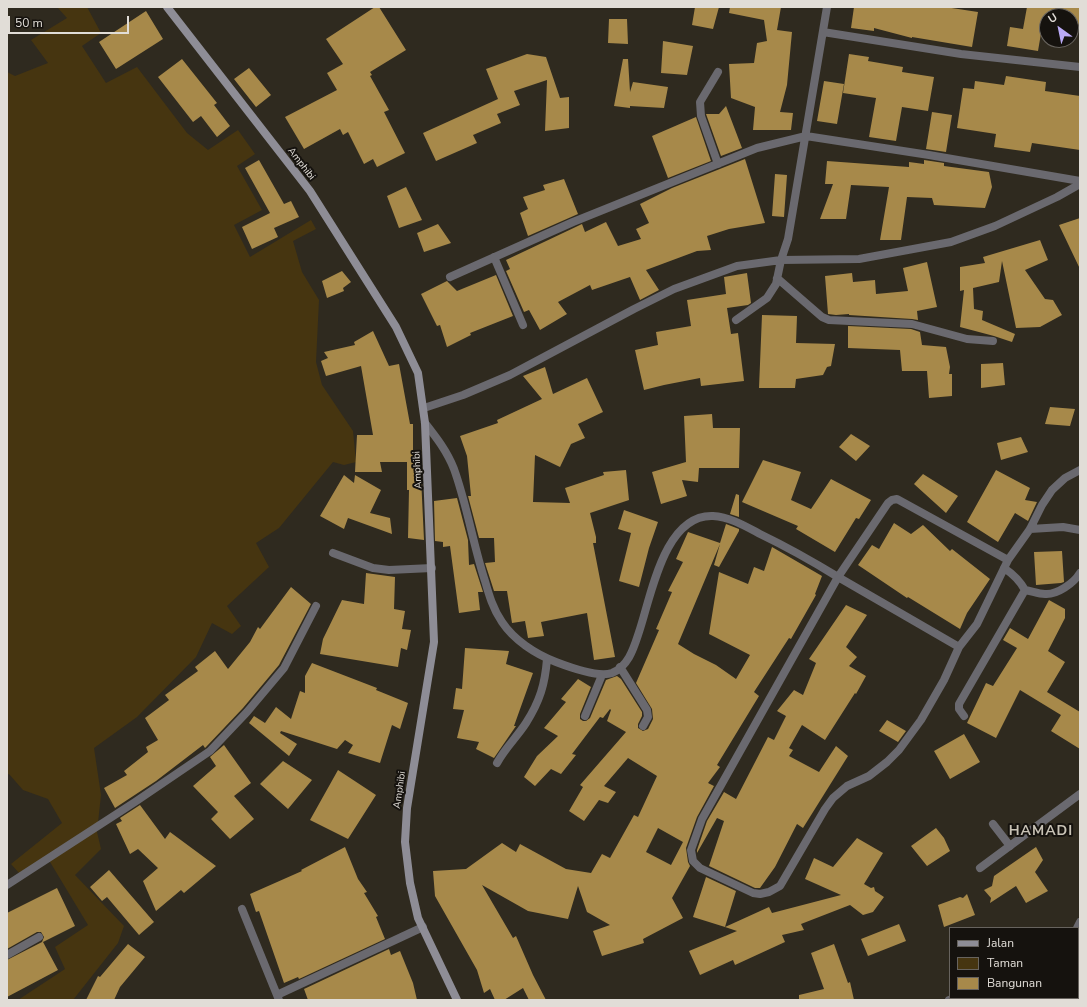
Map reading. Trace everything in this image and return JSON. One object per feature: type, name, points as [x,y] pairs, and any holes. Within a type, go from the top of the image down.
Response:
[{"type":"main road","name":"Amphibi","points":[[167,7],[310,191],[396,327],[418,374],[425,423],[434,642],[407,808],[405,842],[410,884],[418,918],[457,1000]]},
{"type":"street","points":[[736,320],[767,298],[776,284],[781,260],[788,239],[827,7]]},
{"type":"street","points":[[823,32],[961,54],[1080,67]]},
{"type":"street","points":[[718,72],[700,102],[701,116],[718,164]]},
{"type":"street","points":[[450,277],[572,222],[757,148],[806,136],[929,155],[1080,183]]},
{"type":"street","points":[[424,408],[463,395],[510,375],[674,289],[736,266],[781,260],[859,259],[951,242],[995,226],[1057,197],[1080,183]]},
{"type":"street","points":[[494,257],[523,325]]},
{"type":"street","points":[[777,278],[822,317],[829,320],[912,324],[967,338],[993,341]]},
{"type":"street","points":[[425,423],[444,447],[454,469],[467,511],[478,560],[492,604],[501,621],[516,639],[547,659],[570,667],[602,674],[612,672],[626,662],[634,646],[656,577],[667,549],[684,526],[698,517],[712,516],[730,519],[799,553],[959,647]]},
{"type":"street","points":[[1008,560],[897,499],[888,503],[838,577],[702,819],[690,850],[693,861],[700,868],[753,893],[760,894],[769,892],[780,886],[832,798],[847,786],[869,776],[899,750],[921,720],[944,680],[959,647],[977,624],[1008,560],[1030,529],[1042,504],[1052,490],[1065,478],[1080,470]]},
{"type":"street","points":[[1030,529],[1063,527],[1080,530]]},
{"type":"street","points":[[333,553],[373,568],[389,570],[432,568]]},
{"type":"street","points":[[1004,568],[1014,575],[1025,590]]},
{"type":"street","points":[[1025,590],[1046,595],[1062,590],[1076,580],[1080,573]]},
{"type":"street","points":[[964,716],[959,709],[959,704],[1025,590]]},
{"type":"street","points":[[7,885],[135,802],[210,751],[247,712],[284,668],[316,606]]},
{"type":"street","points":[[496,763],[505,749],[526,724],[537,704],[545,680],[547,659]]},
{"type":"street","points":[[620,667],[647,710],[648,716],[643,726]]},
{"type":"street","points":[[585,716],[602,674]]},
{"type":"street","points":[[980,868],[1080,794]]},
{"type":"street","points":[[993,824],[1010,846]]},
{"type":"street","points":[[242,909],[278,997],[422,928]]},
{"type":"street","points":[[7,955],[39,938]]},
{"type":"green space","points":[[57,7],[87,7],[101,33],[82,46],[106,83],[137,67],[187,133],[208,150],[238,130],[255,154],[237,166],[262,210],[234,225],[250,257],[311,220],[316,229],[293,241],[302,272],[319,300],[316,362],[322,385],[353,431],[356,462],[344,465],[333,462],[279,528],[256,543],[269,567],[227,606],[241,626],[232,634],[212,623],[196,657],[137,717],[94,748],[101,795],[97,832],[101,849],[75,875],[124,926],[118,943],[73,1000],[18,1000],[65,969],[55,947],[88,925],[47,857],[19,873],[11,864],[62,823],[48,799],[23,790],[9,774],[7,775],[7,72],[15,76],[48,63],[31,40],[67,18]]},
{"type":"building","points":[[375,7],[379,7],[406,50],[370,72],[372,75],[370,76],[389,110],[384,112],[405,153],[377,167],[373,159],[364,164],[348,132],[343,135],[340,129],[304,149],[285,117],[337,90],[327,73],[343,64],[326,39]]},
{"type":"building","points":[[695,7],[719,7],[713,29],[692,25]]},
{"type":"building","points":[[730,7],[781,7],[777,30],[792,32],[787,85],[780,112],[793,113],[791,130],[753,130],[755,107],[731,98],[729,64],[754,63],[757,43],[767,41],[764,20],[729,13]]},
{"type":"building","points":[[854,7],[945,7],[978,12],[972,47],[912,38],[874,28],[874,31],[851,28]]},
{"type":"building","points":[[1027,7],[1080,7],[1080,25],[1079,8],[1039,8],[1038,51],[1007,46],[1010,27],[1023,29]]},
{"type":"building","points":[[146,11],[163,39],[116,69],[99,42]]},
{"type":"building","points":[[609,19],[627,19],[628,44],[608,43]]},
{"type":"building","points":[[663,41],[693,46],[687,75],[661,73]]},
{"type":"building","points":[[527,54],[546,57],[560,98],[569,97],[569,128],[545,131],[547,80],[514,91],[520,105],[497,114],[501,123],[473,135],[477,143],[436,161],[423,133],[498,99],[486,69]]},
{"type":"building","points":[[849,54],[869,57],[868,61],[903,67],[902,72],[934,77],[928,111],[902,107],[896,141],[869,137],[876,98],[843,93]]},
{"type":"building","points":[[182,59],[217,103],[214,105],[230,126],[217,137],[201,116],[193,122],[158,77]]},
{"type":"building","points":[[623,59],[628,59],[630,92],[633,82],[668,87],[664,108],[630,106],[630,108],[614,106]]},
{"type":"building","points":[[249,68],[271,95],[256,107],[234,79]]},
{"type":"building","points":[[1006,76],[1046,82],[1045,91],[1080,96],[1080,150],[1032,143],[1030,152],[994,147],[996,134],[957,128],[963,88],[974,89],[975,81],[1004,85]]},
{"type":"building","points":[[824,81],[844,84],[837,124],[817,121]]},
{"type":"building","points":[[726,106],[742,148],[721,156],[706,114],[719,114]]},
{"type":"building","points":[[932,112],[952,115],[946,152],[926,149]]},
{"type":"building","points":[[696,117],[711,161],[668,178],[652,136]]},
{"type":"building","points":[[745,159],[765,223],[729,229],[707,236],[711,250],[697,251],[646,270],[659,290],[640,300],[630,277],[592,290],[590,285],[558,302],[567,314],[540,330],[529,310],[524,312],[506,271],[510,269],[506,260],[582,224],[585,232],[606,222],[618,246],[641,239],[636,229],[649,223],[640,204],[672,188]]},
{"type":"building","points":[[259,160],[284,204],[291,201],[299,217],[274,228],[278,237],[252,249],[242,227],[270,213],[245,168]]},
{"type":"building","points":[[924,160],[944,163],[944,166],[989,172],[992,187],[985,208],[934,205],[932,198],[907,197],[901,240],[880,240],[889,187],[851,185],[846,219],[820,219],[833,184],[825,184],[827,161],[909,167],[909,162],[924,164]]},
{"type":"building","points":[[775,174],[787,175],[784,217],[772,216]]},
{"type":"building","points":[[564,179],[578,214],[528,236],[520,213],[528,209],[523,197],[545,190],[543,185]]},
{"type":"building","points":[[406,187],[422,220],[399,228],[387,196]]},
{"type":"building","points":[[1080,218],[1080,269],[1059,225]]},
{"type":"building","points":[[438,224],[451,243],[424,252],[417,233]]},
{"type":"building","points":[[1040,240],[1048,260],[1025,270],[1045,299],[1053,300],[1062,315],[1040,327],[1016,328],[1002,261],[999,282],[973,288],[974,309],[983,311],[982,320],[1015,334],[1012,342],[960,327],[964,290],[960,291],[960,267],[985,263],[983,257]]},
{"type":"building","points":[[927,262],[937,307],[917,311],[918,320],[849,314],[828,314],[825,276],[852,273],[853,282],[875,280],[876,294],[908,291],[903,268]]},
{"type":"building","points":[[342,271],[351,282],[343,288],[344,291],[327,298],[322,281]]},
{"type":"building","points":[[747,273],[751,303],[748,305],[727,308],[731,334],[738,333],[744,381],[701,386],[700,378],[644,390],[635,350],[658,345],[656,332],[691,326],[687,300],[726,294],[724,277]]},
{"type":"building","points":[[496,275],[513,316],[470,333],[471,335],[447,347],[440,325],[437,326],[421,294],[447,281],[457,291]]},
{"type":"building","points":[[762,315],[797,316],[796,343],[835,344],[831,366],[827,367],[823,375],[796,379],[795,388],[759,388]]},
{"type":"building","points":[[848,326],[911,329],[920,332],[922,345],[946,347],[950,367],[949,374],[952,374],[952,396],[929,398],[927,371],[902,371],[900,350],[848,348]]},
{"type":"building","points":[[373,331],[389,366],[399,364],[410,424],[413,424],[413,453],[420,454],[417,477],[421,477],[424,540],[408,538],[409,490],[407,490],[407,462],[380,462],[382,472],[355,472],[357,435],[373,435],[361,366],[326,376],[321,361],[328,358],[324,352],[355,345],[354,342]]},
{"type":"building","points":[[1003,363],[1005,385],[981,388],[981,364]]},
{"type":"building","points":[[545,367],[553,394],[587,378],[603,412],[578,424],[585,438],[571,444],[560,467],[535,455],[533,502],[570,503],[565,488],[604,475],[603,472],[626,470],[629,500],[590,513],[596,537],[596,543],[593,543],[615,657],[594,660],[587,613],[541,622],[544,636],[528,638],[525,621],[512,623],[507,591],[494,591],[485,563],[495,562],[494,538],[479,538],[468,496],[471,496],[467,456],[460,436],[498,423],[497,420],[542,399],[523,376]]},
{"type":"building","points":[[1050,407],[1075,409],[1070,426],[1045,424]]},
{"type":"building","points":[[712,414],[713,428],[740,428],[739,468],[699,468],[698,482],[682,480],[687,496],[661,504],[652,472],[686,462],[684,416]]},
{"type":"building","points":[[851,434],[870,446],[856,461],[839,447]]},
{"type":"building","points":[[1021,437],[1028,452],[1001,460],[997,443]]},
{"type":"building","points":[[763,460],[801,472],[791,500],[811,509],[831,479],[871,500],[859,519],[856,518],[835,552],[796,529],[798,526],[742,502]]},
{"type":"building","points":[[996,470],[1030,488],[1025,500],[1037,502],[1028,521],[1015,513],[998,542],[967,522]]},
{"type":"building","points":[[923,474],[958,496],[946,513],[914,484]]},
{"type":"building","points":[[344,475],[354,483],[355,475],[381,490],[370,513],[390,518],[392,534],[348,518],[344,529],[320,516]]},
{"type":"building","points":[[736,494],[739,495],[739,517],[730,514]]},
{"type":"building","points":[[457,498],[468,540],[469,565],[474,564],[483,592],[478,592],[480,610],[459,613],[450,546],[443,547],[443,542],[435,541],[434,501]]},
{"type":"building","points":[[624,510],[658,522],[649,548],[639,587],[619,581],[631,533],[618,529]]},
{"type":"building","points":[[894,523],[911,534],[923,525],[950,551],[952,549],[990,579],[967,613],[960,629],[908,597],[907,598],[858,565],[872,545],[879,549]]},
{"type":"building","points":[[726,524],[739,529],[719,567],[714,565],[720,544],[678,644],[716,665],[736,679],[750,655],[709,634],[719,572],[748,584],[754,567],[764,571],[772,547],[822,576],[815,594],[816,595],[791,639],[789,638],[754,692],[759,696],[717,765],[720,767],[708,783],[714,786],[697,817],[686,848],[690,866],[672,898],[683,918],[643,939],[644,943],[602,956],[593,931],[610,925],[587,912],[578,886],[568,919],[528,911],[482,885],[513,938],[516,936],[546,1000],[529,1000],[523,988],[504,1000],[495,1000],[490,989],[484,993],[477,970],[435,896],[433,871],[466,869],[502,843],[516,852],[520,844],[566,869],[591,873],[602,854],[610,858],[634,815],[638,817],[657,776],[628,758],[604,786],[616,792],[608,803],[599,800],[584,821],[569,811],[583,787],[580,785],[626,732],[607,721],[611,710],[610,709],[603,718],[600,717],[572,754],[576,755],[561,774],[551,769],[535,786],[524,777],[537,756],[558,736],[544,728],[566,702],[561,699],[578,679],[591,687],[580,714],[580,719],[586,721],[590,718],[606,680],[617,676],[621,679],[642,712],[638,728],[643,731],[648,729],[653,719],[652,709],[636,683],[659,630],[656,629],[672,592],[668,591],[683,562],[676,559],[688,532],[720,543]],"holes":[[[658,828],[683,842],[671,865],[646,852]]]},
{"type":"building","points":[[1062,551],[1064,582],[1036,585],[1034,552]]},
{"type":"building","points":[[366,573],[395,577],[394,609],[405,611],[402,629],[411,630],[407,650],[401,648],[398,667],[320,654],[323,639],[342,600],[364,604]]},
{"type":"building","points":[[291,587],[311,604],[279,665],[243,708],[205,748],[203,745],[156,781],[115,808],[104,788],[127,775],[124,771],[148,752],[146,747],[158,740],[145,718],[169,700],[165,695],[198,671],[195,667],[215,651],[228,669],[250,642],[258,627],[260,629]]},
{"type":"building","points":[[1049,600],[1065,609],[1065,618],[1048,651],[1065,662],[1047,692],[1080,712],[1080,749],[1051,731],[1061,715],[1020,690],[996,738],[967,723],[986,683],[993,686],[1017,648],[1003,640],[1010,628],[1028,639]]},
{"type":"building","points":[[846,605],[867,615],[846,647],[857,657],[849,666],[866,676],[856,694],[855,693],[825,740],[802,725],[789,748],[793,750],[789,756],[819,772],[836,746],[848,756],[803,828],[797,824],[775,867],[760,888],[755,888],[709,866],[724,821],[717,818],[697,853],[697,850],[707,821],[724,792],[736,799],[768,737],[774,740],[786,716],[777,711],[794,690],[803,695],[816,663],[809,659]]},
{"type":"building","points":[[465,648],[509,651],[506,664],[533,673],[514,726],[516,726],[494,758],[476,749],[479,742],[457,738],[464,710],[453,709],[456,688],[462,689]]},
{"type":"building","points":[[312,663],[377,688],[376,690],[408,703],[400,729],[392,725],[380,763],[348,753],[353,745],[345,740],[337,749],[281,731],[280,733],[297,744],[289,756],[249,723],[254,716],[265,723],[276,707],[291,719],[300,691],[305,693],[305,676]]},
{"type":"building","points":[[887,720],[906,731],[898,742],[879,731]]},
{"type":"building","points":[[964,734],[980,762],[950,779],[934,751]]},
{"type":"building","points":[[224,745],[251,783],[234,796],[254,819],[230,839],[211,819],[218,812],[193,786],[216,766],[210,757]]},
{"type":"building","points":[[283,761],[312,780],[288,809],[260,784]]},
{"type":"building","points":[[338,770],[376,795],[348,839],[310,820]]},
{"type":"building","points":[[140,805],[165,839],[170,832],[216,866],[184,893],[181,890],[156,911],[143,881],[158,868],[138,849],[130,854],[116,824],[122,821],[120,818]]},
{"type":"building","points":[[936,828],[944,838],[950,851],[927,866],[911,846]]},
{"type":"building","points":[[857,838],[883,853],[864,884],[871,888],[874,887],[875,891],[884,897],[873,912],[863,915],[850,905],[801,924],[804,930],[782,935],[785,942],[735,965],[733,960],[700,975],[689,951],[737,931],[725,927],[769,907],[772,913],[841,895],[805,879],[814,858],[833,867]]},
{"type":"building","points":[[345,847],[358,879],[367,892],[364,893],[378,916],[376,917],[385,939],[299,979],[298,977],[284,983],[259,911],[256,912],[250,894],[302,871],[301,870]]},
{"type":"building","points":[[1036,847],[1043,860],[1035,872],[1048,891],[1026,903],[1016,886],[990,903],[991,898],[984,890],[992,886],[994,876]]},
{"type":"building","points":[[109,870],[154,922],[139,935],[107,897],[102,901],[90,887]]},
{"type":"building","points":[[706,877],[736,891],[725,927],[693,917]]},
{"type":"building","points":[[57,888],[75,926],[43,942],[58,970],[7,997],[7,960],[42,942],[44,937],[41,932],[37,932],[7,949],[7,913]]},
{"type":"building","points":[[967,894],[975,915],[944,927],[938,905],[960,897],[963,898]]},
{"type":"building","points":[[899,924],[906,941],[868,956],[861,939]]},
{"type":"building","points":[[128,944],[145,957],[120,987],[114,1000],[86,1000],[98,976],[100,977]]},
{"type":"building","points":[[834,944],[848,983],[850,982],[854,1000],[799,1000],[799,995],[824,989],[811,953]]},
{"type":"building","points":[[389,949],[391,955],[400,951],[413,983],[417,1000],[308,1000],[304,989]]},
{"type":"district","name":"HAMADI","points":[[1041,832]]}]
